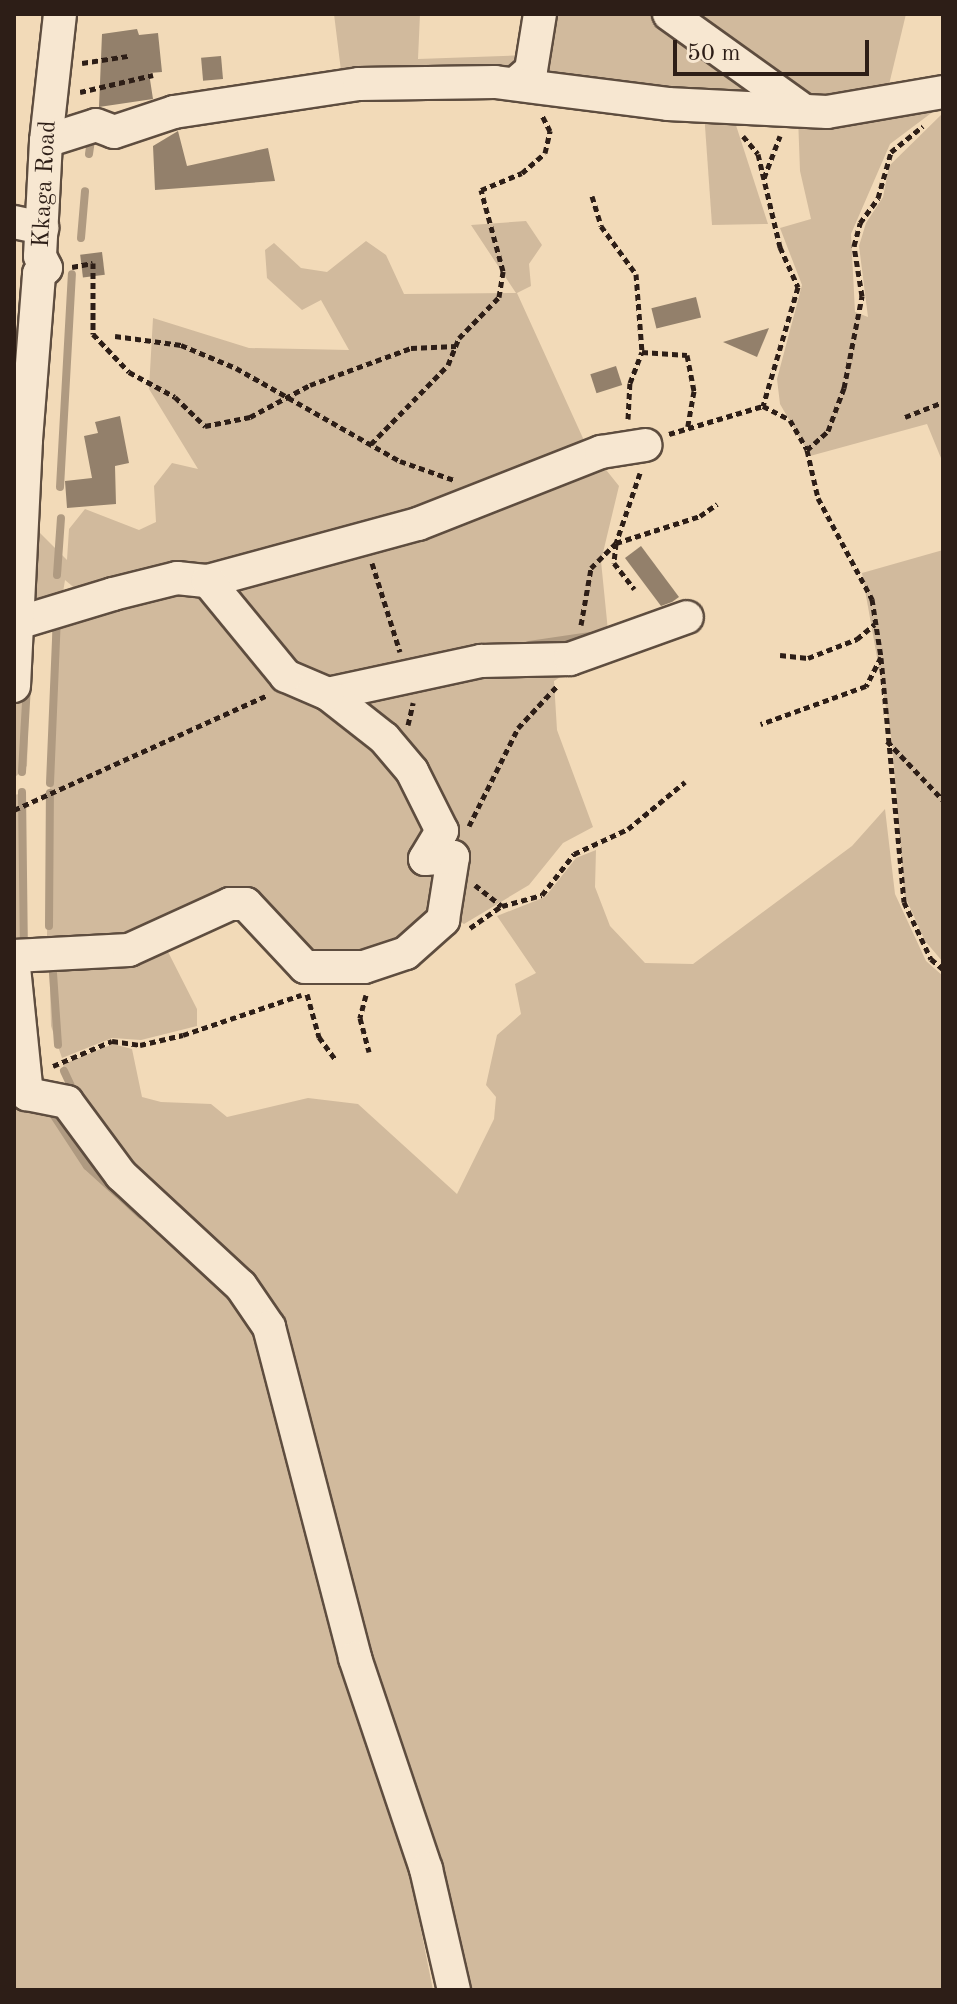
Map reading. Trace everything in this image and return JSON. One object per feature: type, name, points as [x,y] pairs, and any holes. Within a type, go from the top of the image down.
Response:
[{"type":"street","name":"Kkaga Road","points":[[14,686],[21,622],[21,515],[39,274],[46,268],[28,225],[46,141],[60,14]]},
{"type":"street","points":[[521,85],[531,70],[540,14]]},
{"type":"street","points":[[669,14],[793,115]]},
{"type":"street","points":[[46,141],[96,125],[114,132],[174,112],[359,84],[521,85],[733,105],[793,115],[938,105]]},
{"type":"street","points":[[21,622],[177,578],[208,581],[361,540],[493,495],[601,452],[637,448]]},
{"type":"street","points":[[14,956],[129,950],[230,904],[246,904],[305,967],[313,980],[387,962],[423,942],[443,920],[453,857],[425,859],[442,831],[400,756],[328,694],[286,676],[208,581]]},
{"type":"street","points":[[328,694],[418,669],[481,661],[570,659],[687,617]]},
{"type":"street","points":[[14,967],[25,1088],[67,1102],[121,1175],[241,1286],[269,1327],[355,1658],[426,1869],[454,1990]]},
{"type":"path","points":[[51,84],[128,56]]},
{"type":"path","points":[[51,84],[153,75]]},
{"type":"path","points":[[371,444],[448,365],[456,346],[499,297],[503,271],[481,190],[522,173],[545,153],[550,131],[521,85]]},
{"type":"path","points":[[733,105],[764,179],[780,247],[798,287],[763,406]]},
{"type":"path","points":[[807,450],[828,431],[844,388],[862,296],[854,246],[860,223],[878,198],[891,152],[938,105]]},
{"type":"path","points":[[764,179],[793,115]]},
{"type":"path","points":[[592,196],[601,226],[636,274],[642,352],[630,383],[637,448],[633,506],[616,543],[700,516],[717,504]]},
{"type":"path","points":[[39,274],[93,263],[93,334],[129,372],[175,397],[205,426],[250,417],[287,397],[411,348],[456,346]]},
{"type":"path","points":[[115,336],[181,345],[287,397],[371,444],[493,495]]},
{"type":"path","points":[[642,352],[687,355],[694,391],[688,426]]},
{"type":"path","points":[[905,417],[943,402]]},
{"type":"path","points":[[637,448],[688,426],[763,406],[790,420],[807,450],[818,498],[849,545],[876,623],[904,902],[931,959],[943,969]]},
{"type":"path","points":[[361,540],[418,669],[400,756]]},
{"type":"path","points":[[780,655],[808,658],[857,639],[876,623]]},
{"type":"path","points":[[761,724],[866,686],[881,657]]},
{"type":"path","points":[[14,810],[258,703],[286,676]]},
{"type":"path","points":[[887,741],[943,800]]},
{"type":"path","points":[[443,920],[465,930],[502,906],[542,895],[574,854],[628,829],[685,782]]},
{"type":"path","points":[[369,1052],[360,1018],[367,990],[387,962]]},
{"type":"path","points":[[313,980],[319,1037],[335,1059]]},
{"type":"path","points":[[25,1088],[84,1050],[183,1035],[288,1004],[313,980]]},
{"type":"shaded area","points":[[334,14],[420,14],[418,59],[528,55],[519,74],[342,79]]},
{"type":"shaded area","points":[[545,14],[655,14],[788,101],[728,102],[535,73]]},
{"type":"shaded area","points":[[675,14],[906,14],[887,93],[821,107]]},
{"type":"shaded area","points":[[942,105],[890,144],[851,234],[855,312],[868,317],[859,246],[866,223],[883,197],[889,166],[943,113],[943,463],[927,424],[810,456],[780,404],[777,379],[802,285],[780,228],[811,219],[800,171],[798,117]]},
{"type":"shaded area","points":[[704,112],[733,116],[768,224],[712,225]]},
{"type":"shaded area","points":[[526,221],[542,245],[529,264],[531,286],[517,293],[587,447],[313,547],[78,591],[65,580],[61,605],[21,622],[33,526],[67,560],[69,529],[85,509],[139,530],[156,522],[154,486],[172,463],[198,469],[149,389],[153,318],[249,348],[349,350],[321,300],[302,310],[267,278],[265,250],[274,243],[301,268],[327,272],[366,241],[386,255],[404,294],[516,293],[471,225]]},
{"type":"shaded area","points":[[599,461],[619,486],[601,561],[608,631],[585,640],[309,682],[224,583]]},
{"type":"shaded area","points":[[943,550],[943,962],[925,941],[904,894],[892,742],[862,573]]},
{"type":"shaded area","points":[[202,590],[410,781],[443,890],[416,939],[313,963],[249,900],[133,945],[47,936],[53,611]]},
{"type":"shaded area","points":[[31,629],[27,766],[14,778],[14,634]]},
{"type":"shaded area","points":[[592,657],[554,681],[557,730],[593,827],[563,843],[529,885],[464,924],[456,919],[458,850],[448,823],[349,698]]},
{"type":"shaded area","points":[[24,793],[27,991],[14,1054],[14,795]]},
{"type":"shaded area","points":[[885,809],[895,894],[926,961],[943,976],[943,1990],[462,1990],[286,1338],[86,1120],[61,1072],[64,1064],[113,1044],[132,1049],[142,1097],[161,1102],[211,1104],[227,1117],[308,1098],[358,1104],[457,1194],[494,1119],[496,1097],[486,1085],[497,1035],[521,1014],[515,984],[536,973],[497,916],[545,897],[576,858],[596,850],[595,887],[610,926],[645,963],[693,964],[852,846]]},
{"type":"shaded area","points":[[162,940],[197,1009],[197,1026],[141,1040],[112,1038],[62,1058],[51,1026],[49,950]]},
{"type":"shaded area","points":[[14,1066],[24,1067],[117,1199],[239,1303],[259,1338],[345,1678],[408,1865],[433,1990],[14,1990]]},
{"type":"building","points":[[137,29],[139,35],[158,33],[162,72],[149,73],[153,99],[99,107],[102,34]]},
{"type":"building","points":[[221,56],[223,79],[203,81],[201,58]]},
{"type":"building","points":[[178,131],[187,166],[268,148],[275,181],[155,190],[153,146]]},
{"type":"building","points":[[102,252],[105,275],[83,278],[80,255]]},
{"type":"building","points":[[696,297],[701,317],[656,329],[651,308]]},
{"type":"building","points":[[769,328],[757,357],[723,342]]},
{"type":"building","points":[[616,366],[622,385],[597,393],[590,374]]},
{"type":"building","points":[[120,416],[129,463],[115,466],[116,504],[67,508],[65,481],[92,478],[84,436],[98,433],[95,422]]},
{"type":"building","points":[[641,546],[679,597],[672,602],[661,606],[625,558]]},
{"type":"waterway","points":[[89,154],[92,133]]},
{"type":"waterway","points":[[81,238],[85,191]]},
{"type":"waterway","points":[[60,487],[72,274]]},
{"type":"waterway","points":[[57,575],[61,518]]},
{"type":"waterway","points":[[50,783],[57,618]]},
{"type":"waterway","points":[[529,645],[590,636]]},
{"type":"waterway","points":[[22,772],[27,685]]},
{"type":"waterway","points":[[22,792],[24,947]]},
{"type":"waterway","points":[[49,926],[50,793]]},
{"type":"waterway","points":[[52,959],[58,1045]]},
{"type":"waterway","points":[[64,1071],[75,1095]]},
{"type":"waterway","points":[[49,1108],[87,1166],[141,1215]]}]
